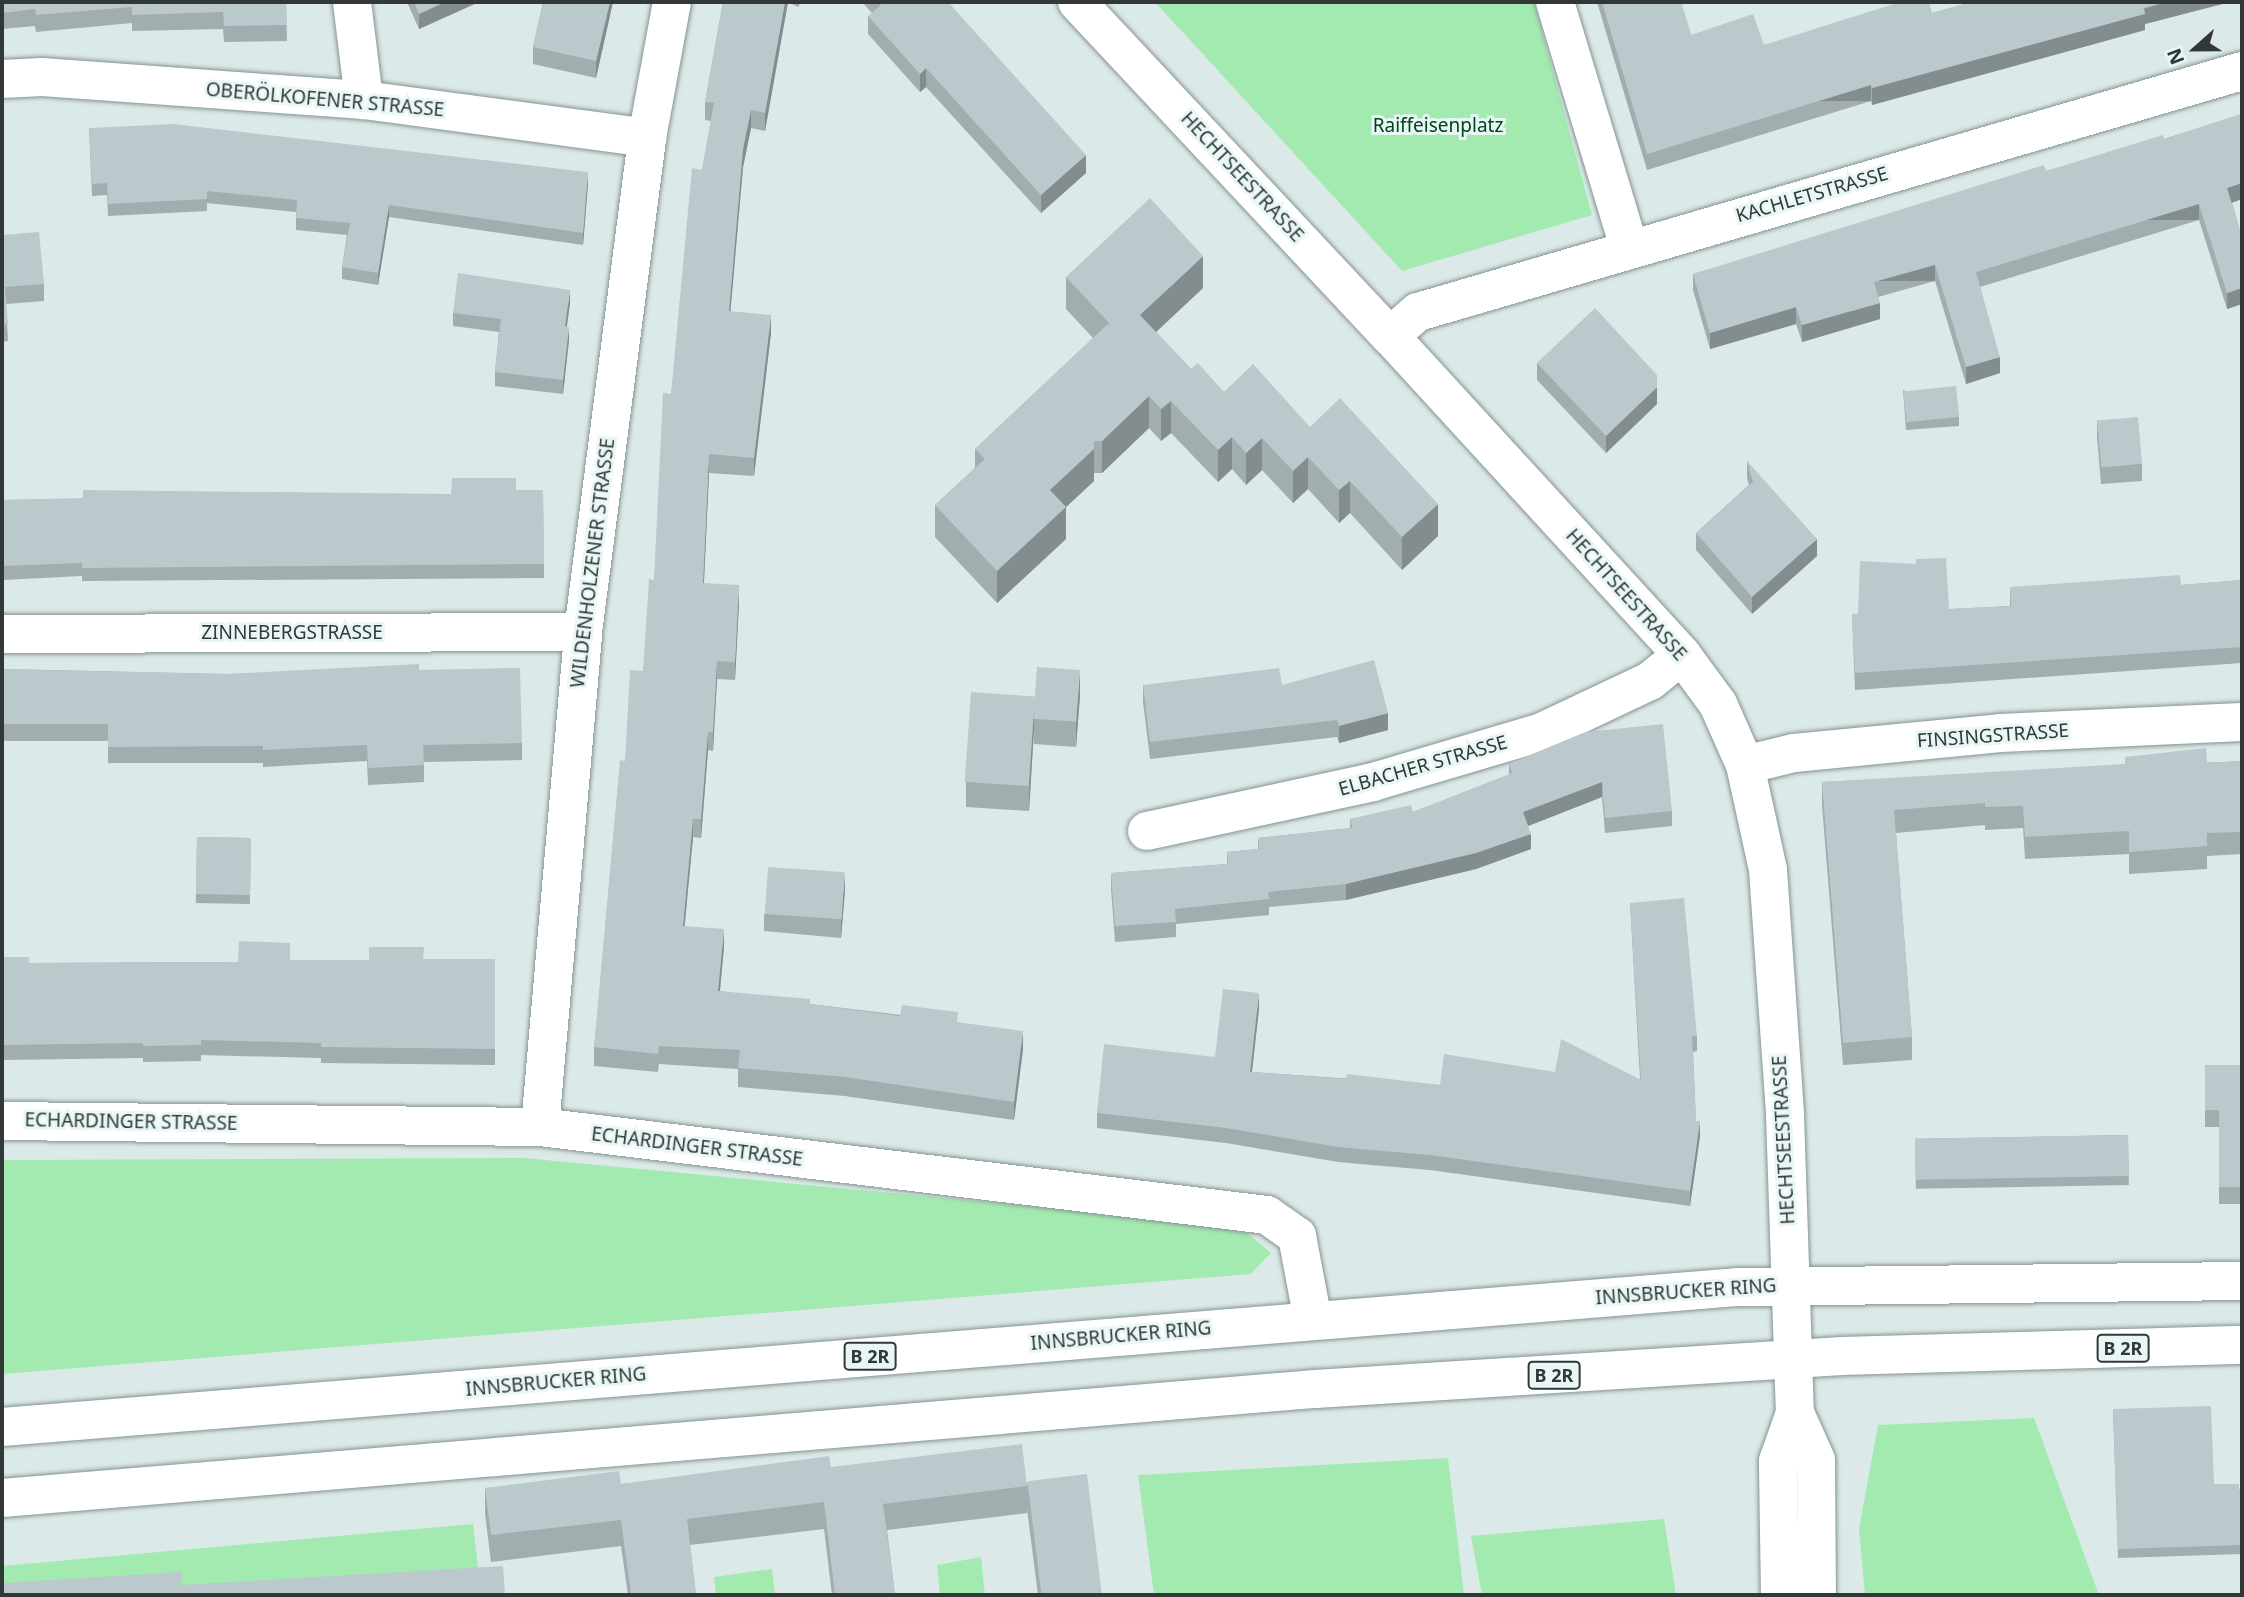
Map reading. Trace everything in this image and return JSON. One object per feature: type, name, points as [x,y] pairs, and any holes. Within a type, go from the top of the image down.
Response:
[{"type":"street","points":[[352,2],[364,100]]},
{"type":"street","name":"WILDENHOLZENER STRASSE","points":[[540,1128],[583,632],[647,138],[672,2]]},
{"type":"street","name":"HECHTSEESTRASSE","points":[[1077,2],[1390,335],[1682,655],[1718,704],[1745,765],[1768,870],[1785,1115],[1795,1413]]},
{"type":"street","points":[[1555,2],[1629,247]]},
{"type":"street","name":"KACHLETSTRASSE","points":[[1390,335],[1418,312],[1629,247],[2242,71]]},
{"type":"street","name":"OBERÖLKOFENER STRASSE","points":[[2,79],[43,77],[364,100],[647,138]]},
{"type":"street","name":"ZINNEBERGSTRASSE","points":[[2,634],[583,632]]},
{"type":"street","name":"ELBACHER STRASSE","points":[[1147,831],[1373,782],[1542,732],[1650,681],[1682,655]]},
{"type":"street","name":"FINSINGSTRASSE","points":[[1745,765],[1794,753],[2000,733],[2242,722]]},
{"type":"street","name":"ECHARDINGER STRASSE","points":[[2,1121],[540,1128],[1267,1215],[1297,1236],[1313,1321]]},
{"type":"street","name":"INNSBRUCKER RING","points":[[2,1427],[1790,1284],[2242,1281]]},
{"type":"street","name":"B 2R","points":[[2,1498],[1315,1389],[1793,1360],[2242,1345]]},
{"type":"street","points":[[1780,1595],[1778,1461],[1795,1413]]},
{"type":"street","points":[[1795,1413],[1816,1460],[1817,1595]]},
{"type":"green space","name":"Raiffeisenplatz","points":[[1155,2],[1534,2],[1592,215],[1402,271]]},
{"type":"green space","points":[[524,1158],[1239,1226],[1271,1253],[1251,1274],[2,1374],[2,1160]]},
{"type":"green space","points":[[2034,1418],[2099,1595],[1865,1595],[1859,1529],[1878,1425]]},
{"type":"green space","points":[[1448,1458],[1464,1595],[1154,1595],[1138,1475]]},
{"type":"green space","points":[[1664,1519],[1676,1595],[1482,1595],[1471,1536]]},
{"type":"green space","points":[[473,1524],[480,1585],[306,1595],[2,1595],[2,1566]]},
{"type":"green space","points":[[981,1557],[985,1595],[940,1595],[937,1565]]},
{"type":"green space","points":[[772,1569],[775,1595],[716,1595],[714,1577]]},
{"type":"building","points":[[2,2],[286,2],[287,25],[224,26],[223,12],[132,15],[132,7],[36,15],[35,9],[2,13]]},
{"type":"building","points":[[414,2],[445,2],[419,14]]},
{"type":"building","points":[[543,2],[610,2],[596,61],[533,47]]},
{"type":"building","points":[[723,2],[785,2],[765,113],[751,110],[743,149],[729,311],[771,315],[754,458],[709,454],[703,583],[739,585],[735,662],[717,661],[713,732],[708,732],[701,819],[693,819],[683,926],[724,929],[718,991],[810,999],[810,1004],[900,1016],[902,1005],[958,1012],[957,1022],[1023,1031],[1014,1102],[845,1077],[738,1068],[740,1050],[659,1046],[658,1054],[594,1047],[620,760],[625,761],[630,670],[643,671],[649,579],[654,580],[663,393],[671,394],[692,168],[702,170],[714,103],[705,102]]},
{"type":"building","points":[[878,2],[948,2],[1086,155],[1041,195],[926,68],[920,74],[868,16],[881,5]]},
{"type":"building","points":[[1602,2],[1681,2],[1691,35],[1753,14],[1764,45],[1900,2],[1929,2],[1932,13],[1972,2],[2167,2],[2144,8],[2145,14],[1872,88],[1871,85],[1647,154]]},
{"type":"building","points":[[2242,114],[2242,183],[2227,188],[2242,237],[2242,288],[2227,293],[2199,204],[1976,272],[2000,357],[1966,367],[1935,265],[1874,282],[1880,303],[1802,325],[1796,307],[1710,333],[1693,274],[2044,165],[2046,171],[2163,135],[2164,139]]},
{"type":"building","points":[[173,124],[588,172],[583,233],[389,205],[378,273],[342,267],[350,223],[296,218],[297,200],[207,191],[207,199],[108,204],[107,183],[92,184],[89,128]]},
{"type":"building","points":[[1150,198],[1203,256],[1140,315],[1191,369],[1198,363],[1224,392],[1253,364],[1310,427],[1340,398],[1438,504],[1402,537],[1350,481],[1339,490],[1308,457],[1293,471],[1262,438],[1246,453],[1232,437],[1218,450],[1171,401],[1161,409],[1149,396],[1102,441],[1094,441],[1094,449],[1050,490],[1066,507],[997,571],[935,505],[985,459],[975,449],[1109,323],[1066,277]]},
{"type":"building","points":[[39,232],[44,284],[5,287],[8,324],[2,325],[2,235]]},
{"type":"building","points":[[458,273],[570,290],[565,326],[569,327],[563,380],[495,372],[501,319],[453,313]]},
{"type":"building","points":[[1595,308],[1657,375],[1657,387],[1606,436],[1537,363]]},
{"type":"building","points":[[1956,386],[1959,417],[1907,422],[1903,392]]},
{"type":"building","points":[[2138,417],[2142,464],[2101,467],[2097,421]]},
{"type":"building","points":[[1747,461],[1817,539],[1752,597],[1696,533],[1753,482]]},
{"type":"building","points":[[452,478],[516,478],[516,490],[543,490],[544,564],[82,568],[82,563],[2,566],[2,500],[83,498],[83,490],[451,494]]},
{"type":"building","points":[[1946,558],[1949,609],[2011,606],[2010,587],[2180,575],[2181,585],[2242,580],[2242,647],[1855,673],[1852,614],[1858,614],[1860,561],[1916,564],[1916,559]]},
{"type":"building","points":[[1374,660],[1388,713],[1339,726],[1337,720],[1150,742],[1143,685],[1279,668],[1282,685]]},
{"type":"building","points":[[419,664],[419,670],[520,668],[522,743],[423,745],[424,765],[368,768],[367,745],[263,750],[263,746],[108,747],[108,724],[2,724],[2,669],[226,674]]},
{"type":"building","points":[[1037,667],[1080,670],[1076,722],[1033,719]]},
{"type":"building","points":[[971,692],[1035,696],[1029,786],[965,782]]},
{"type":"building","points":[[1663,724],[1672,811],[1605,818],[1602,782],[1523,812],[1531,834],[1476,853],[1346,884],[1268,892],[1269,899],[1175,909],[1176,922],[1115,926],[1111,873],[1228,864],[1227,852],[1259,849],[1258,838],[1352,828],[1350,819],[1411,805],[1413,812],[1512,773],[1509,764],[1586,732]]},
{"type":"building","points":[[2206,748],[2207,763],[2242,761],[2242,832],[2207,833],[2207,846],[2129,852],[2129,831],[2025,837],[2023,806],[1985,807],[1985,803],[1894,810],[1912,1037],[1843,1043],[1822,782],[2125,764],[2125,757]]},
{"type":"building","points":[[197,837],[251,838],[250,895],[196,894]]},
{"type":"building","points":[[768,867],[845,872],[842,919],[765,914]]},
{"type":"building","points":[[1684,898],[1697,1036],[1692,1036],[1696,1121],[1700,1121],[1690,1191],[1430,1155],[1338,1147],[1226,1128],[1097,1113],[1104,1044],[1215,1057],[1223,989],[1259,993],[1250,1072],[1346,1079],[1347,1074],[1440,1085],[1444,1054],[1555,1072],[1561,1039],[1641,1080],[1630,903]]},
{"type":"building","points":[[239,941],[290,943],[290,960],[369,960],[369,947],[424,947],[423,959],[495,959],[495,1049],[321,1047],[321,1043],[201,1040],[201,1045],[2,1045],[2,957],[29,957],[29,963],[238,962]]},
{"type":"building","points":[[2205,1065],[2242,1065],[2242,1187],[2219,1187],[2219,1110],[2205,1110]]},
{"type":"building","points":[[2128,1135],[2129,1176],[1916,1180],[1915,1139]]},
{"type":"building","points":[[2211,1406],[2214,1484],[2239,1484],[2239,1490],[2242,1490],[2242,1545],[2118,1549],[2113,1409]]},
{"type":"building","points":[[1022,1444],[1027,1486],[883,1504],[895,1595],[835,1595],[824,1502],[687,1519],[696,1595],[631,1595],[621,1520],[491,1535],[485,1488],[619,1471],[621,1484],[829,1456],[831,1467]]},
{"type":"building","points":[[1087,1474],[1102,1595],[1041,1595],[1027,1481]]},
{"type":"building","points":[[503,1566],[505,1595],[2,1595],[2,1583],[181,1572],[182,1585]]}]
